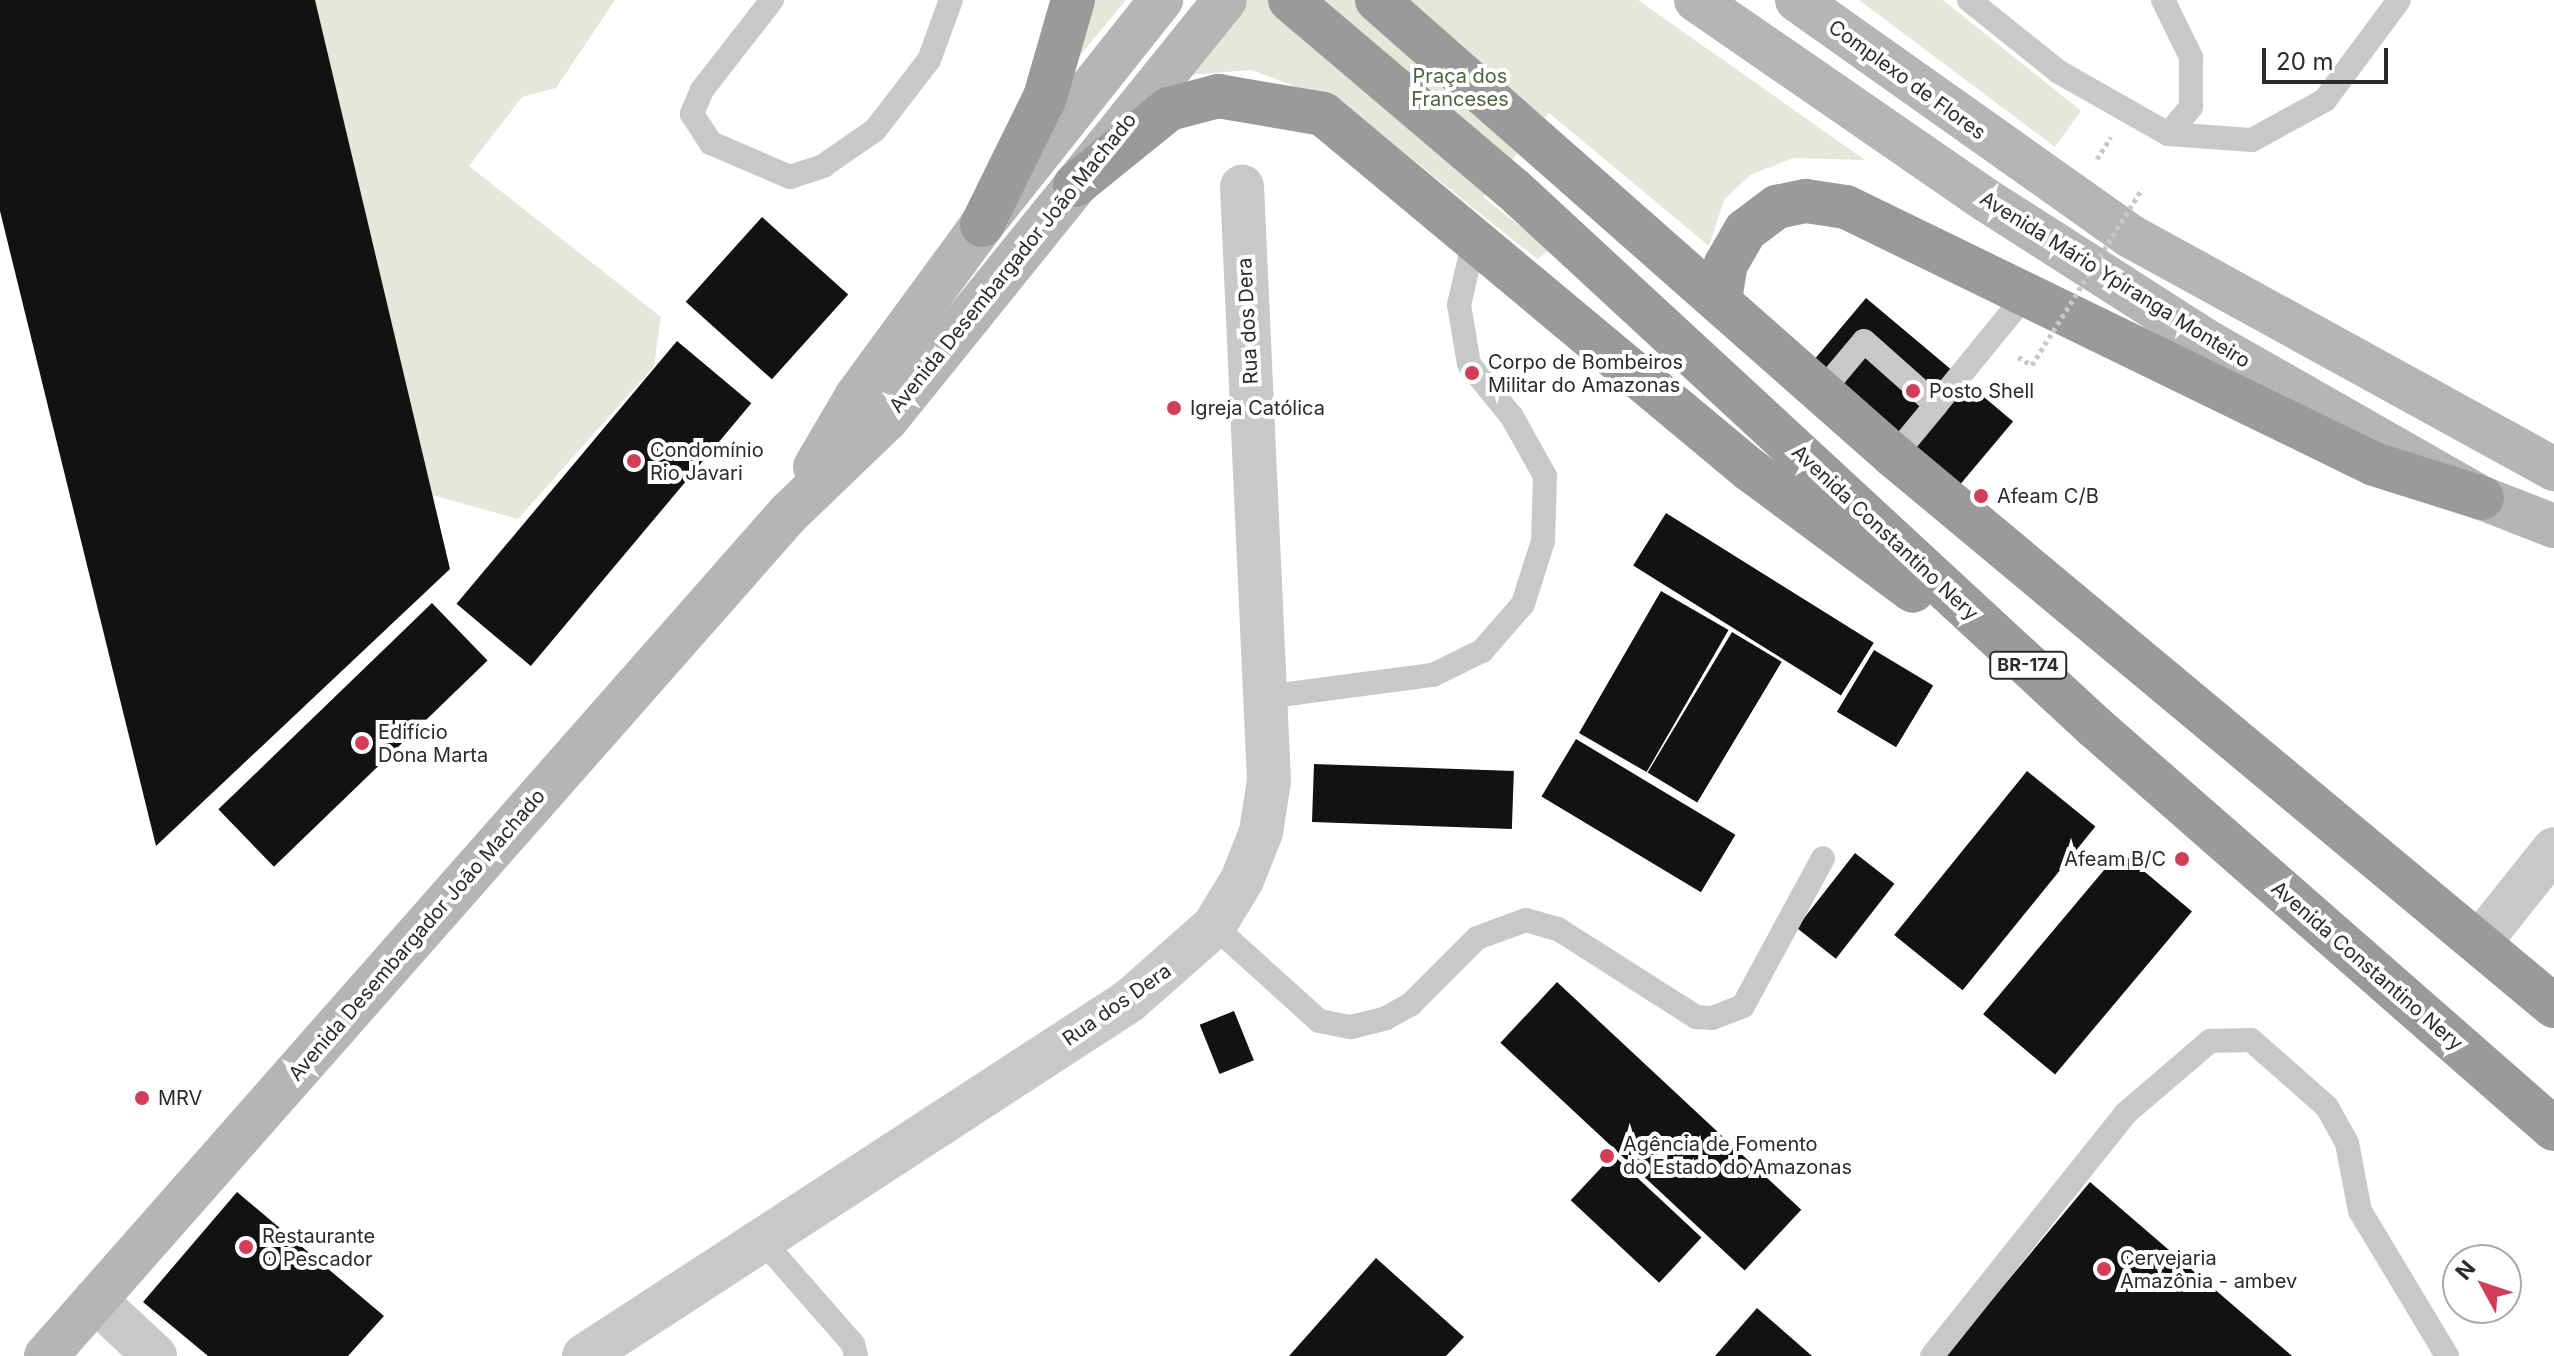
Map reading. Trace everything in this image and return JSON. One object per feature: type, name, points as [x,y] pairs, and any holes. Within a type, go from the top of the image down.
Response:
[{"type":"highway","points":[[982,225],[1045,97],[1073,0]]},
{"type":"highway","name":"Avenida Constantino Nery","points":[[1290,0],[1513,189],[2095,727],[2554,1129]]},
{"type":"highway","points":[[1377,0],[1894,456],[2554,1006]]},
{"type":"highway","points":[[1075,185],[1169,109],[1218,96],[1273,101],[1323,114],[1749,469],[2095,727]]},
{"type":"highway","points":[[1720,300],[1726,264],[1746,230],[1777,207],[1806,201],[1846,207],[2374,464],[2482,498]]},
{"type":"main road","name":"Avenida Desembargador João Machado","points":[[788,514],[856,397],[982,225],[1161,0]]},
{"type":"main road","name":"Avenida Desembargador João Machado","points":[[57,1351],[95,1300],[788,514],[887,419],[1225,0]]},
{"type":"main road","name":"Avenida Mário Ypiranga Monteiro","points":[[1696,0],[1986,200],[2203,339],[2482,498],[2554,526]]},
{"type":"main road","name":"Complexo de Flores","points":[[1797,0],[2074,198]]},
{"type":"main road","points":[[2074,198],[2258,311],[2554,469]]},
{"type":"street","name":"Rua dos Dera","points":[[584,1356],[1129,1001],[1214,926],[1242,880],[1261,832],[1269,781],[1242,187]]},
{"type":"street","points":[[2479,943],[2554,849]]},
{"type":"street","points":[[95,1300],[155,1356]]},
{"type":"lane","points":[[772,0],[702,90],[692,114],[711,143],[790,177],[823,166],[875,130],[929,60],[951,0]]},
{"type":"lane","points":[[1969,0],[2059,72],[2168,134],[2252,140],[2325,100],[2399,0]]},
{"type":"lane","points":[[2163,0],[2191,57],[2191,107],[2168,134]]},
{"type":"lane","points":[[1265,697],[1445,671],[1482,651],[1523,604],[1543,541],[1545,476],[1512,417],[1469,364],[1459,305],[1474,240]]},
{"type":"lane","points":[[1894,456],[2025,296]]},
{"type":"lane","points":[[1822,391],[1864,341],[1936,405]]},
{"type":"lane","points":[[1214,926],[1319,1021],[1351,1027],[1386,1018],[1411,1004],[1477,938],[1526,920],[1558,929],[1696,1017],[1712,1018],[1743,1006],[1823,858]]},
{"type":"lane","points":[[1932,1356],[2126,1113],[2210,1041],[2251,1040],[2327,1107],[2347,1143],[2360,1211],[2447,1356]]},
{"type":"lane","points":[[761,1239],[853,1344],[856,1356]]},
{"type":"path","points":[[2074,198],[2127,111]]},
{"type":"path","points":[[2032,365],[2142,189]]},
{"type":"green space","points":[[312,0],[615,0],[556,88],[522,97],[469,166],[661,317],[654,366],[518,519],[432,495]]},
{"type":"green space","points":[[1090,0],[1126,0],[1077,59]]},
{"type":"green space","name":"Praça dos Franceses","points":[[1243,0],[1638,0],[1865,160],[1793,158],[1750,175],[1724,200],[1709,246],[1549,113],[1483,197],[1550,250],[1537,259],[1344,104],[1251,70],[1176,76]]},
{"type":"green space","points":[[1859,0],[1943,0],[2081,111],[2055,147]]},
{"type":"building","points":[[0,0],[315,0],[450,569],[156,846],[0,211]]},
{"type":"building","points":[[762,217],[848,295],[772,379],[686,302]]},
{"type":"building","name":"Posto Shell","points":[[1866,298],[2013,421],[1960,484],[1813,361]]},
{"type":"building","name":"Condomínio Rio Javari","points":[[677,341],[751,403],[531,666],[457,604]]},
{"type":"building","points":[[1666,513],[1874,643],[1841,695],[1633,566]]},
{"type":"building","points":[[1661,591],[1729,630],[1647,772],[1579,733]]},
{"type":"building","name":"Edifício Dona Marta","points":[[432,603],[488,661],[274,867],[218,809]]},
{"type":"building","points":[[1732,632],[1782,662],[1697,802],[1648,773]]},
{"type":"building","points":[[1874,650],[1933,686],[1896,747],[1837,712]]},
{"type":"building","points":[[1576,739],[1735,835],[1701,892],[1541,796]]},
{"type":"building","points":[[1314,764],[1514,771],[1512,829],[1312,822]]},
{"type":"building","points":[[2027,771],[2095,826],[1963,990],[1894,935]]},
{"type":"building","points":[[2120,851],[2192,911],[2055,1075],[1983,1014]]},
{"type":"building","points":[[1855,853],[1894,884],[1836,959],[1797,928]]},
{"type":"building","points":[[1557,982],[1801,1210],[1745,1270],[1500,1043]]},
{"type":"building","points":[[1234,1011],[1254,1060],[1220,1074],[1200,1025]]},
{"type":"building","points":[[1613,1155],[1701,1238],[1659,1283],[1571,1200]]},
{"type":"building","name":"Cervejaria Amazônia - ambev","points":[[2090,1182],[2292,1356],[1945,1356]]},
{"type":"building","name":"Restaurante O Pescador","points":[[237,1192],[384,1316],[348,1356],[208,1356],[143,1302]]},
{"type":"building","points":[[1376,1258],[1464,1337],[1446,1356],[1289,1356]]},
{"type":"building","points":[[1757,1308],[1812,1356],[1715,1356]]},
{"type":"place","name":"Corpo de Bombeiros Militar do Amazonas","points":[[1472,373]]},
{"type":"place","name":"Posto Shell","points":[[1913,391]]},
{"type":"place","name":"Igreja Católica","points":[[1174,408]]},
{"type":"place","name":"Condomínio Rio Javari","points":[[634,461]]},
{"type":"place","name":"Afeam C/B","points":[[1981,496]]},
{"type":"place","name":"Edifício Dona Marta","points":[[362,743]]},
{"type":"place","name":"Afeam B/C","points":[[2182,859]]},
{"type":"place","name":"MRV","points":[[142,1098]]},
{"type":"place","name":"Agência de Fomento do Estado do Amazonas","points":[[1607,1156]]},
{"type":"place","name":"Restaurante O Pescador","points":[[246,1247]]},
{"type":"place","name":"Cervejaria Amazônia - ambev","points":[[2104,1269]]}]
